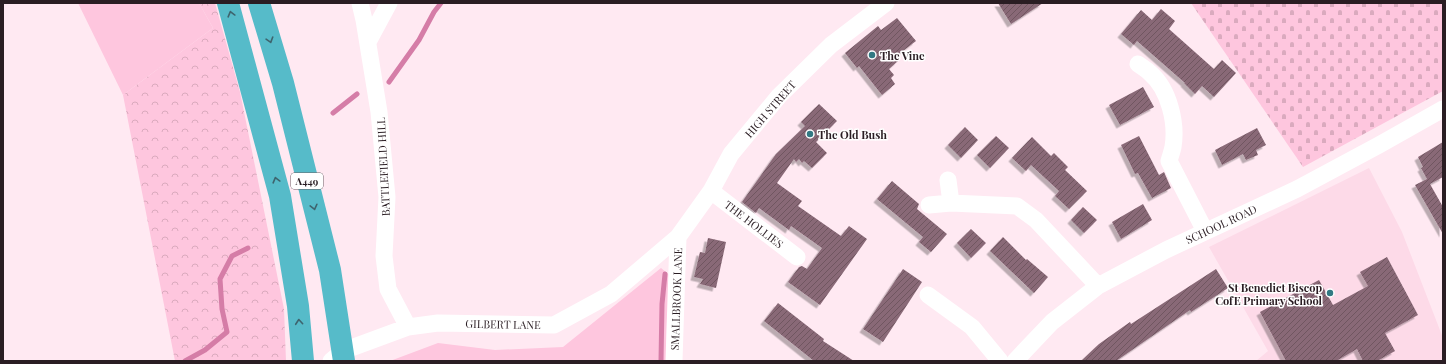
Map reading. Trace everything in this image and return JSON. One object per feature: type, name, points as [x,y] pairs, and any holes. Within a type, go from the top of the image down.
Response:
[{"type":"highway","name":"A449","points":[[228,3],[280,196],[298,306],[303,361]]},
{"type":"highway","name":"A449","points":[[259,3],[283,83],[328,263],[339,358]]},
{"type":"street","name":"BATTLEFIELD HILL","points":[[360,3],[379,112],[387,197],[384,256],[388,289],[408,327]]},
{"type":"street","points":[[368,42],[389,3]]},
{"type":"street","name":"HIGH STREET","points":[[678,237],[711,191],[732,154],[780,96],[831,45],[886,3]]},
{"type":"street","points":[[1138,64],[1151,74],[1161,86],[1169,102],[1173,124],[1173,146],[1169,161],[1205,231]]},
{"type":"street","name":"SCHOOL ROAD","points":[[1015,361],[1052,322],[1098,286],[1145,260],[1297,189],[1443,109]]},
{"type":"street","points":[[948,180],[951,203]]},
{"type":"street","name":"THE HOLLIES","points":[[711,191],[797,257]]},
{"type":"street","points":[[929,205],[951,203],[1017,206],[1036,220],[1098,286]]},
{"type":"street","name":"GILBERT LANE","points":[[339,358],[408,327],[438,323],[554,325],[611,294],[678,237]]},
{"type":"street","name":"SMALLBROOK LANE","points":[[674,361],[678,237]]},
{"type":"street","points":[[928,295],[972,327],[1000,361]]},
{"type":"shaded area","name":"St Benedict Biscop CofE Primary School","points":[[1369,168],[1402,232],[1443,338],[1443,361],[1256,361],[1268,351],[1209,247]]},
{"type":"green space","points":[[78,3],[199,3],[213,28],[123,95]]},
{"type":"green space","points":[[199,3],[215,3],[240,92],[284,309],[286,361],[175,361],[123,95],[213,28]]},
{"type":"green space","points":[[1191,3],[1443,3],[1443,91],[1303,167]]},
{"type":"green space","points":[[661,268],[673,278],[667,318],[666,361],[390,361],[438,343],[495,350],[563,347]]},
{"type":"building","points":[[998,3],[1043,3],[1011,24]]},
{"type":"building","points":[[1161,9],[1175,21],[1169,29],[1214,69],[1222,60],[1236,73],[1214,97],[1202,86],[1195,94],[1185,83],[1137,41],[1134,45],[1121,34],[1141,10],[1152,20]]},
{"type":"building","name":"The Vine","points":[[897,18],[916,41],[895,57],[898,61],[889,69],[894,75],[891,78],[895,84],[882,95],[859,66],[857,68],[845,53],[878,26],[881,30]]},
{"type":"building","points":[[1143,87],[1154,107],[1120,125],[1109,105]]},
{"type":"building","points":[[819,104],[837,121],[816,142],[827,153],[812,168],[804,161],[802,163],[799,159],[796,162],[794,159],[777,183],[802,201],[798,206],[841,236],[849,226],[867,239],[820,305],[788,282],[799,267],[802,266],[807,269],[822,248],[791,226],[789,230],[759,208],[756,213],[742,202],[776,154],[805,126],[801,122]]},
{"type":"building","points":[[965,127],[978,140],[961,158],[948,145]]},
{"type":"building","points":[[1257,128],[1266,145],[1256,150],[1258,155],[1246,160],[1243,154],[1222,165],[1215,150]]},
{"type":"building","points":[[996,136],[1009,148],[990,168],[977,155]]},
{"type":"building","points":[[1139,136],[1159,175],[1164,172],[1171,188],[1152,198],[1138,173],[1135,174],[1121,145]]},
{"type":"building","points":[[1032,137],[1051,156],[1054,153],[1068,167],[1065,170],[1087,191],[1069,209],[1055,196],[1059,191],[1031,165],[1026,171],[1012,158]]},
{"type":"building","points":[[1443,142],[1443,177],[1430,184],[1443,207],[1443,234],[1415,185],[1427,179],[1421,168],[1423,167],[1418,157]]},
{"type":"building","points":[[892,181],[919,204],[917,209],[947,234],[931,252],[919,242],[923,237],[877,199]]},
{"type":"building","points":[[1143,204],[1152,220],[1121,239],[1112,222]]},
{"type":"building","points":[[1083,207],[1097,220],[1084,233],[1071,220]]},
{"type":"building","points":[[971,229],[986,243],[971,258],[957,243]]},
{"type":"building","points":[[1003,237],[1026,260],[1027,259],[1048,277],[1034,293],[990,251]]},
{"type":"building","points":[[708,238],[726,242],[716,288],[700,284],[703,279],[694,277],[700,252],[705,253]]},
{"type":"building","points":[[1387,257],[1418,315],[1385,333],[1395,351],[1377,361],[1363,361],[1357,349],[1336,361],[1286,361],[1260,312],[1319,280],[1333,305],[1368,286],[1360,272]]},
{"type":"building","points":[[903,269],[922,282],[883,342],[863,329]]},
{"type":"building","points":[[1216,269],[1228,288],[1191,312],[1190,310],[1116,361],[1081,361],[1099,344],[1130,322],[1131,324]]},
{"type":"building","points":[[778,303],[824,339],[823,341],[854,361],[814,361],[764,321]]},
{"type":"waterway","points":[[389,82],[419,40],[434,12],[441,3]]},
{"type":"waterway","points":[[333,113],[357,94]]},
{"type":"waterway","points":[[185,361],[205,350],[227,332],[222,309],[220,279],[232,256],[248,248]]},
{"type":"waterway","points":[[661,361],[662,304],[665,274]]},
{"type":"place","name":"The Vine","points":[[872,55]]},
{"type":"place","name":"The Old Bush","points":[[810,134]]},
{"type":"place","name":"St Benedict Biscop CofE Primary School","points":[[1330,293]]}]
